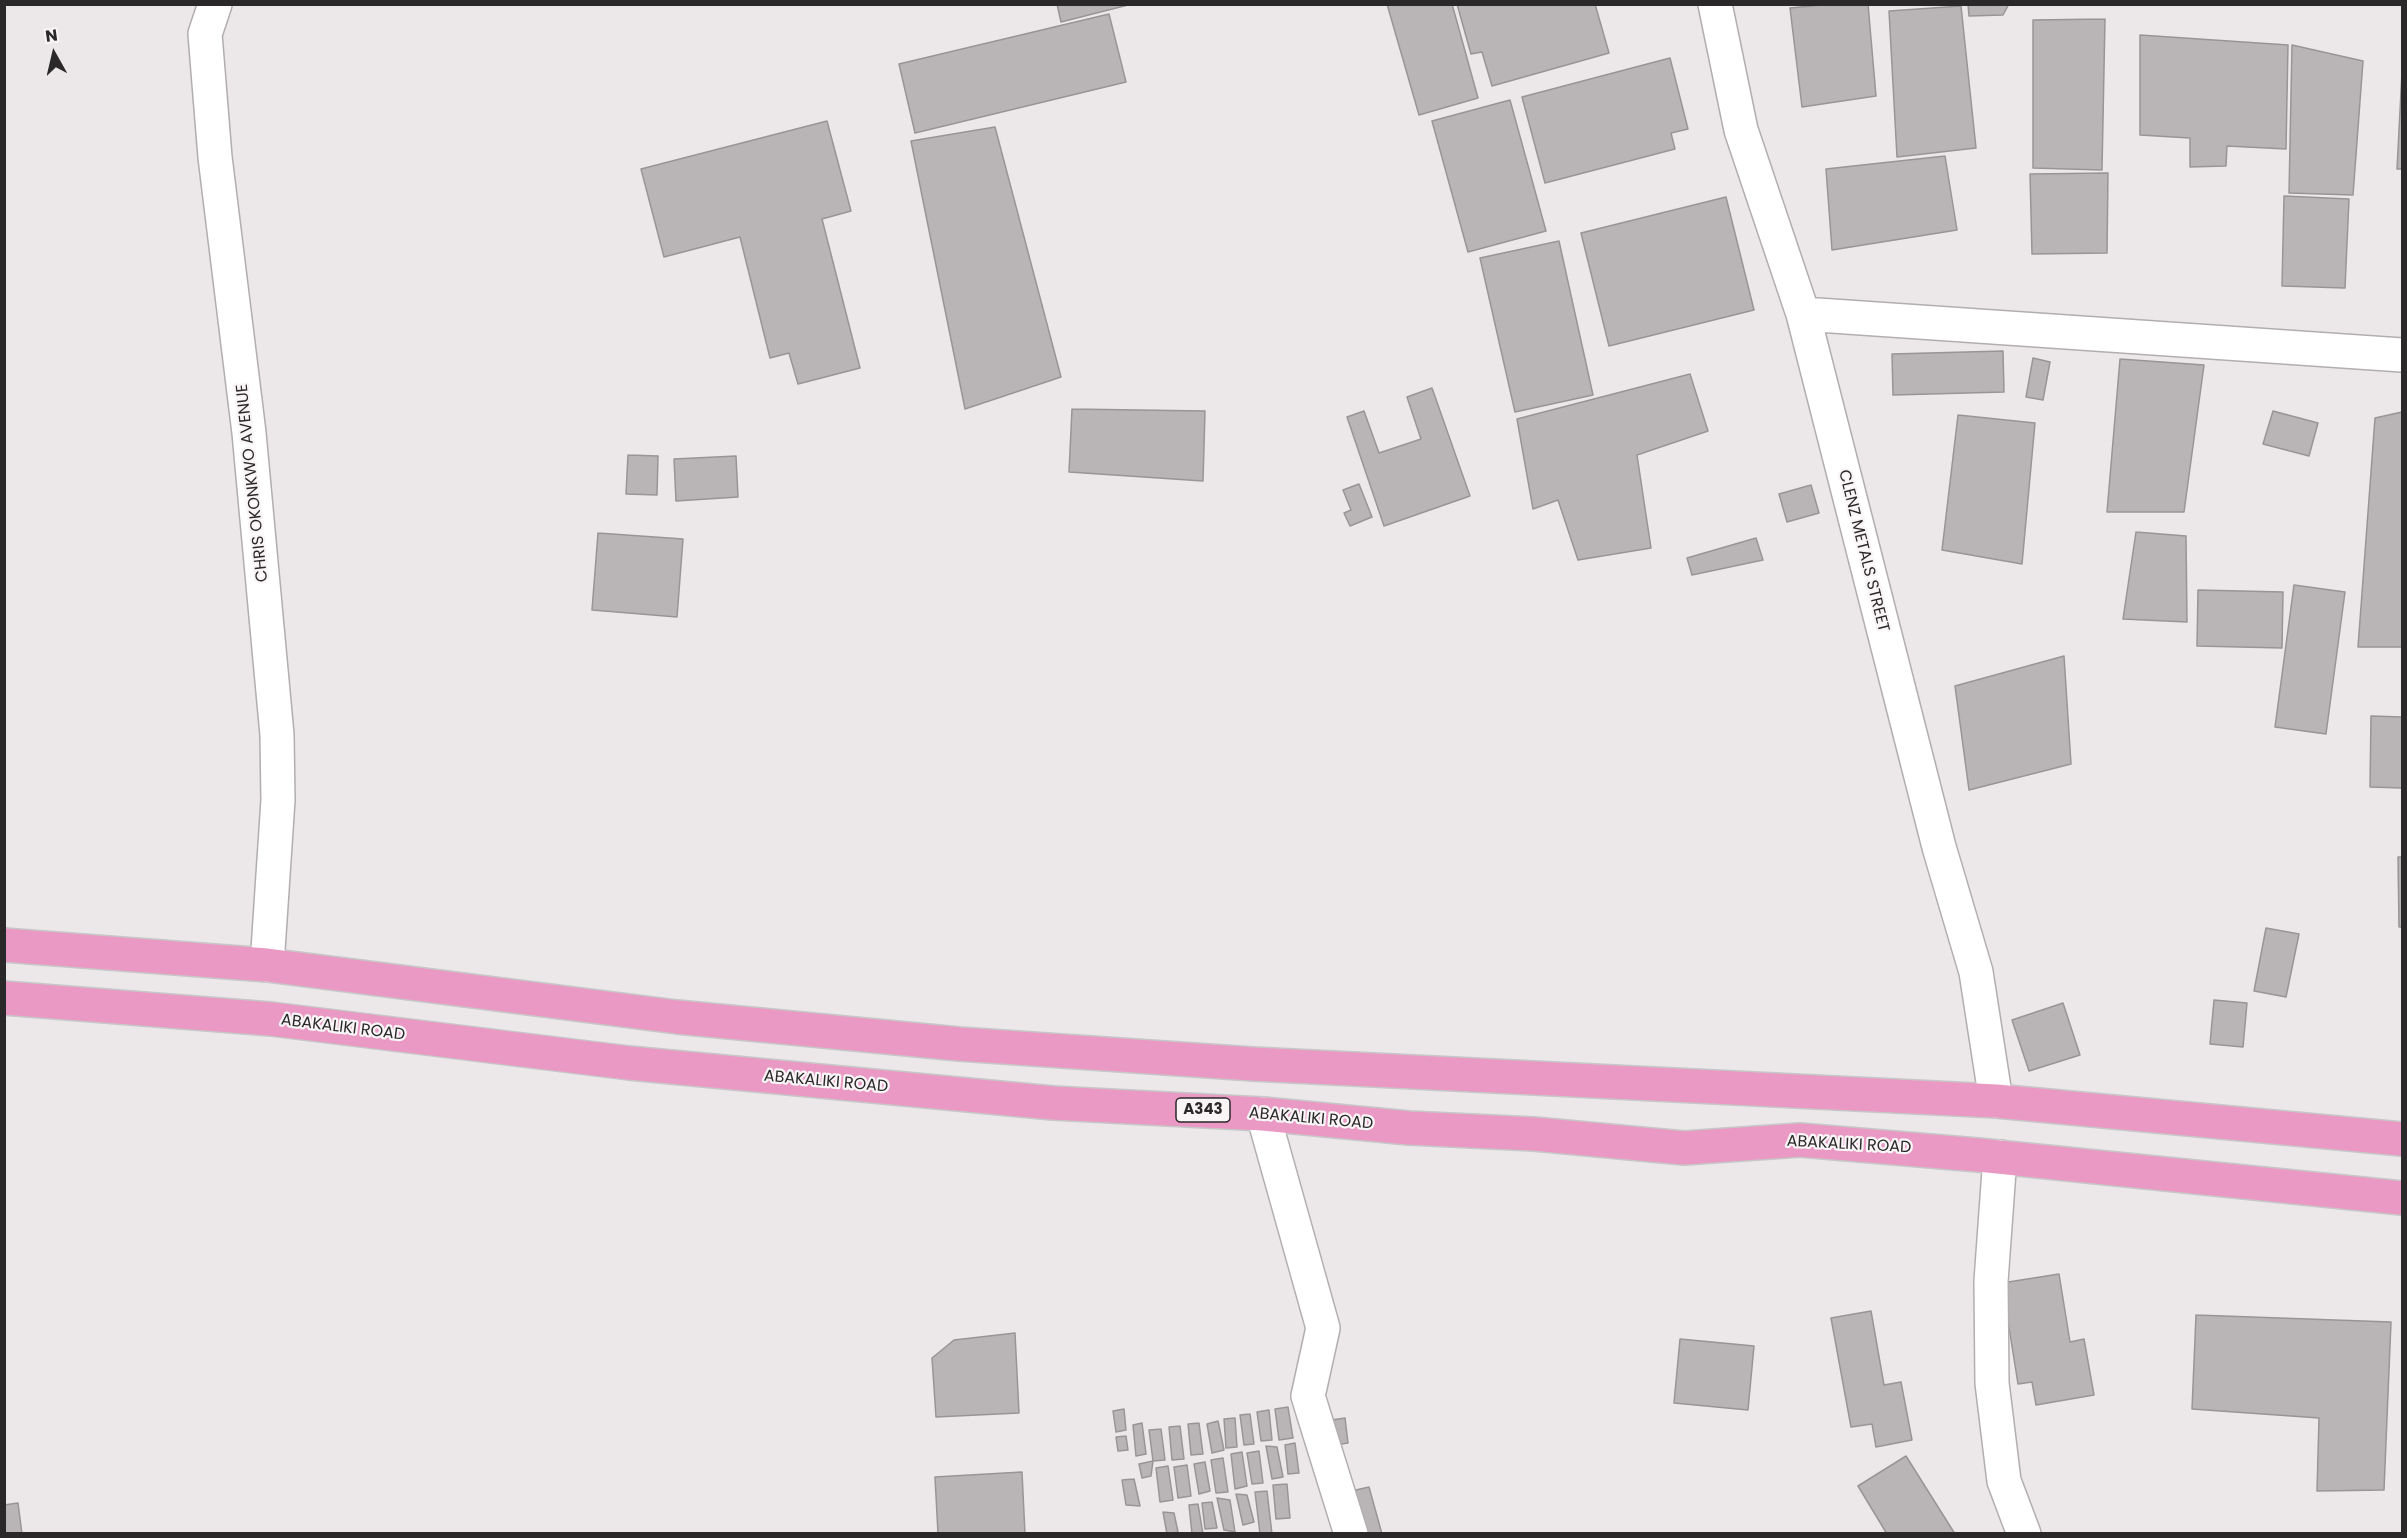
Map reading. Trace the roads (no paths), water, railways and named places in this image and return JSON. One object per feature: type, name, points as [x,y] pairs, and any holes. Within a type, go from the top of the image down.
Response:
[{"type":"highway","points":[[4,945],[267,965],[677,1017],[959,1044],[1253,1064],[1996,1101],[2403,1139]]},
{"type":"highway","name":"ABAKALIKI ROAD","points":[[4,998],[272,1019],[618,1061],[1053,1103],[1263,1113],[1409,1128],[1534,1134],[1684,1148],[1800,1140],[2000,1157],[2403,1198]]},
{"type":"street","name":"CHRIS OKONKWO AVENUE","points":[[215,4],[205,34],[214,146],[249,433],[277,735],[278,800],[267,965]]},
{"type":"street","name":"CLENZ METALS STREET","points":[[1714,4],[1741,130],[1803,314],[1939,847],[1976,972],[1996,1101]]},
{"type":"street","points":[[1803,314],[2403,354]]},
{"type":"street","points":[[1263,1113],[1323,1328],[1308,1396],[1352,1533]]},
{"type":"street","points":[[2000,1157],[1991,1281],[1992,1383],[2004,1481],[2024,1533]]}]
